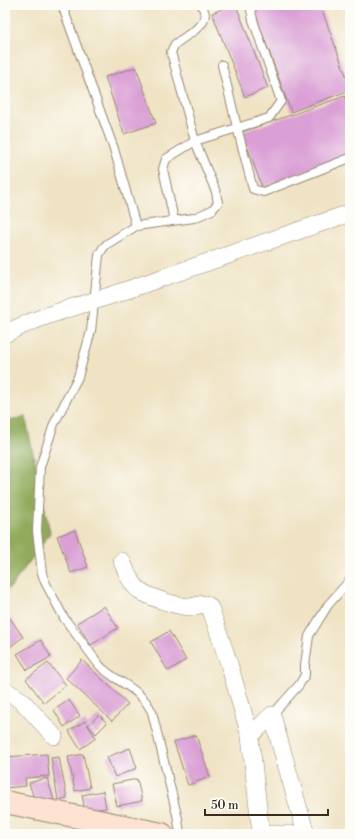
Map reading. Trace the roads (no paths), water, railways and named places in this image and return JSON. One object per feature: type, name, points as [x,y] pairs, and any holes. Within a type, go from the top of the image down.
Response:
[{"type":"main road","points":[[5,802],[162,834]]},
{"type":"street","points":[[5,334],[21,325],[42,317],[94,301],[350,213]]},
{"type":"street","points":[[122,561],[129,577],[139,590],[172,604],[191,607],[205,604],[209,606],[214,614],[250,736],[261,834]]},
{"type":"street","points":[[5,690],[22,701],[54,736]]},
{"type":"street","points":[[250,736],[272,715],[306,834],[272,834]]},
{"type":"lane","points":[[62,5],[114,149],[136,226]]},
{"type":"lane","points":[[180,834],[178,819],[152,712],[148,704],[140,695],[106,672],[94,659],[64,618],[45,582],[42,573],[37,531],[40,467],[54,424],[78,376],[91,330],[99,255],[107,244],[136,226],[194,218],[212,210],[218,203],[216,192],[195,141],[171,52],[175,44],[195,30],[203,22],[205,14],[202,5]]},
{"type":"lane","points":[[174,220],[163,168],[166,159],[195,141],[269,118],[281,101],[253,20],[250,5]]},
{"type":"lane","points":[[222,65],[253,189],[263,192],[350,158]]},
{"type":"lane","points":[[272,715],[299,685],[305,675],[304,665],[309,636],[328,605],[350,580]]}]
